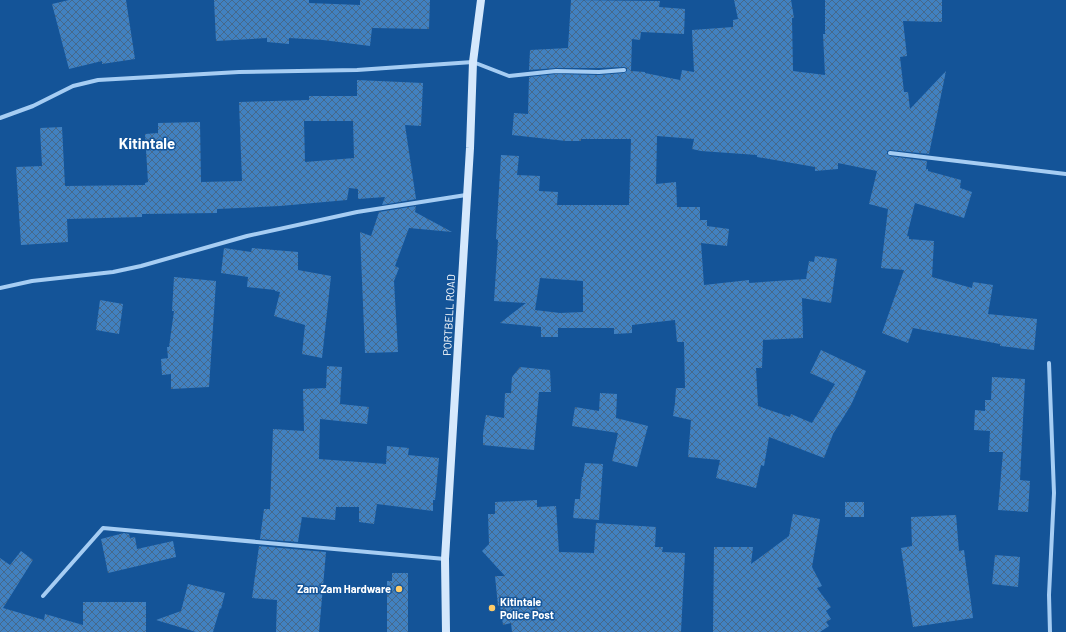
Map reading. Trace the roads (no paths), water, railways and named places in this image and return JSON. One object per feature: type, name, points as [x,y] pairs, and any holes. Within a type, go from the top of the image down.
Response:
[{"type":"main road","name":"PORTBELL ROAD","points":[[446,632],[446,559],[466,195],[470,148],[473,62],[481,0]]},
{"type":"street","points":[[0,118],[33,106],[73,86],[98,80],[238,72],[357,70],[473,62],[509,76],[556,71],[599,72],[624,70]]},
{"type":"street","points":[[890,153],[1066,174]]},
{"type":"street","points":[[0,288],[32,282],[113,272],[140,266],[254,234],[357,212],[466,195]]},
{"type":"street","points":[[1049,363],[1054,493],[1049,595],[1050,632]]},
{"type":"street","points":[[43,596],[103,528],[446,559]]},
{"type":"place","name":"Zam Zam Hardware","points":[[399,589]]},
{"type":"place","name":"Kitintale Police Post","points":[[492,608]]},
{"type":"district","name":"Kitintale","points":[[147,144]]}]
